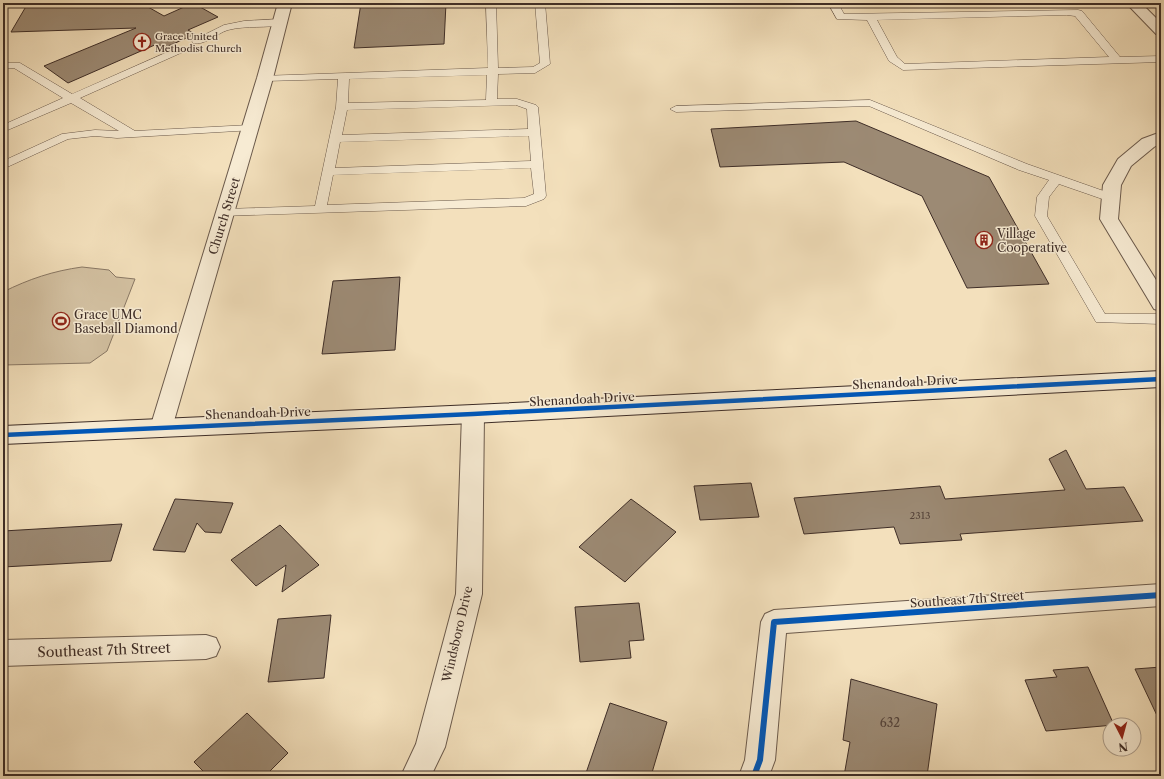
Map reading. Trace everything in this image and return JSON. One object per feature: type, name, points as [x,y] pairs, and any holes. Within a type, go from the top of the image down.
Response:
[{"type":"street","name":"Church Street","points":[[161,428],[265,78],[285,3]]},
{"type":"street","points":[[1133,3],[1161,31]]},
{"type":"street","points":[[1161,137],[1148,143],[1124,163],[1112,185],[1109,219],[1161,304]]},
{"type":"street","name":"Shenandoah Drive","points":[[3,435],[473,414],[1161,379]]},
{"type":"street","name":"Windsboro Drive","points":[[416,776],[430,747],[469,594],[473,414]]},
{"type":"street","name":"Southeast 7th Street","points":[[754,776],[760,760],[774,622],[1161,595]]},
{"type":"street","name":"Southeast 7th Street","points":[[3,653],[206,647]]},
{"type":"lane","points":[[490,3],[493,72],[491,102]]},
{"type":"lane","points":[[265,78],[535,70],[545,64],[540,3]]},
{"type":"lane","points":[[833,3],[841,17],[1078,13],[1117,60]]},
{"type":"lane","points":[[870,17],[893,59],[903,67],[1161,59]]},
{"type":"lane","points":[[197,41],[224,28],[244,24],[280,22]]},
{"type":"lane","points":[[3,129],[179,50]]},
{"type":"lane","points":[[3,66],[16,66],[70,99],[133,134]]},
{"type":"lane","points":[[320,210],[342,107],[344,76]]},
{"type":"lane","points":[[225,213],[526,202],[540,196],[532,107],[517,102],[491,102],[342,107]]},
{"type":"lane","points":[[676,109],[870,103],[1016,165],[1111,198]]},
{"type":"lane","points":[[3,165],[66,136],[95,133],[118,135],[250,128]]},
{"type":"lane","points":[[335,139],[534,132]]},
{"type":"lane","points":[[328,172],[537,164]]},
{"type":"lane","points":[[1056,179],[1043,197],[1041,216],[1101,319],[1161,319]]},
{"type":"shaded area","name":"Grace UMC Baseball Diamond","points":[[82,267],[109,270],[116,277],[135,279],[107,351],[90,363],[3,365],[3,292],[41,276]]},
{"type":"building","name":"Grace United Methodist Church","points":[[28,3],[141,3],[164,16],[193,3],[218,17],[188,30],[195,34],[171,45],[163,47],[157,44],[68,83],[44,66],[136,28],[11,32]]},
{"type":"building","points":[[361,3],[446,3],[444,44],[354,48]]},
{"type":"building","name":"Village Cooperative","points":[[856,121],[989,177],[1049,284],[967,288],[922,196],[844,162],[720,167],[711,129]]},
{"type":"building","points":[[400,277],[395,350],[322,354],[333,281]]},
{"type":"building","points":[[1066,450],[1086,489],[1124,487],[1143,521],[960,534],[962,540],[900,544],[894,527],[804,534],[794,498],[940,486],[945,499],[1065,490],[1049,459]]},
{"type":"building","points":[[751,483],[759,517],[700,520],[694,486]]},
{"type":"building","points":[[175,499],[233,503],[221,533],[205,532],[197,523],[185,552],[153,550]]},
{"type":"building","points":[[631,499],[676,532],[625,582],[579,547]]},
{"type":"building","points":[[122,524],[111,561],[3,567],[3,531]]},
{"type":"building","points":[[280,525],[319,565],[282,592],[286,565],[256,586],[231,560]]},
{"type":"building","points":[[639,603],[644,640],[629,641],[631,658],[580,662],[575,607]]},
{"type":"building","points":[[331,615],[324,678],[268,682],[278,619]]},
{"type":"building","points":[[1088,667],[1110,717],[1102,717],[1102,726],[1046,731],[1025,680],[1057,677],[1053,670]]},
{"type":"building","points":[[1161,667],[1161,724],[1135,669]]},
{"type":"building","points":[[851,679],[937,704],[927,776],[844,776],[850,742],[843,740]]},
{"type":"building","points":[[610,703],[667,722],[651,776],[585,776]]},
{"type":"building","points":[[247,713],[288,753],[265,776],[208,776],[194,762]]},
{"type":"cycle path","points":[[3,435],[473,414],[1161,379]]},
{"type":"cycle path","points":[[754,776],[760,760],[774,622],[1161,595]]},
{"type":"place","name":"Grace United Methodist Church","points":[[142,42]]},
{"type":"place","name":"Village Cooperative","points":[[984,240]]},
{"type":"place","name":"Grace UMC Baseball Diamond","points":[[61,321]]}]
